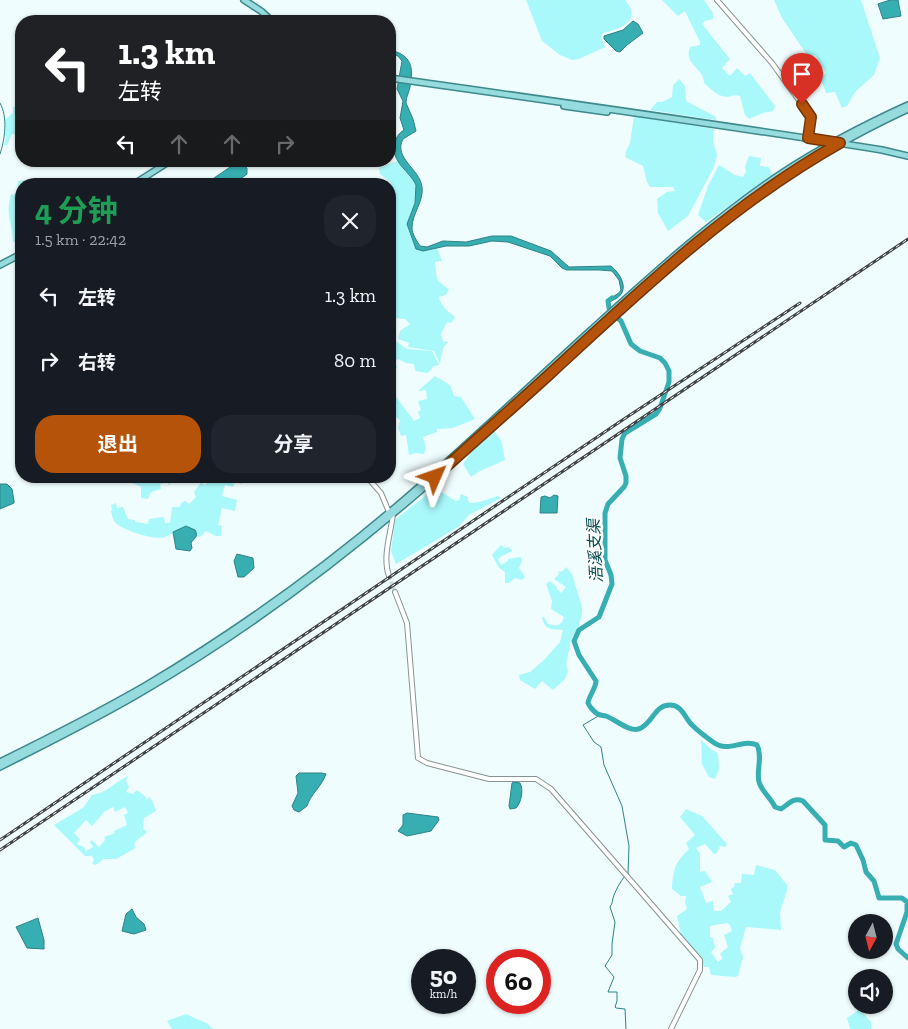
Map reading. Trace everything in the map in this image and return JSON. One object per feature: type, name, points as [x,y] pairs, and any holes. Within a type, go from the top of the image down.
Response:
[{"type":"main road","points":[[244,0],[265,15]]},
{"type":"main road","points":[[396,80],[648,114],[808,138],[908,156]]},
{"type":"main road","points":[[0,767],[104,713],[186,665],[303,585],[391,513],[607,319],[685,246],[724,214],[785,171],[908,104]]},
{"type":"main road","points":[[837,143],[908,109]]},
{"type":"main road","points":[[143,178],[161,167]]},
{"type":"main road","points":[[149,178],[166,167]]},
{"type":"main road","points":[[0,267],[15,259]]},
{"type":"main road","points":[[0,762],[102,710],[184,662],[294,588],[391,513]]},
{"type":"street","points":[[717,0],[772,63],[811,117],[808,138]]},
{"type":"street","points":[[372,483],[381,493],[391,513],[387,568],[389,576]]},
{"type":"street","points":[[395,592],[407,623],[418,758],[427,763],[489,779],[536,779],[551,789],[700,960],[700,970],[671,1029]]},
{"type":"shaded area","points":[[526,0],[625,0],[632,13],[627,23],[603,33],[601,37],[605,47],[579,59],[572,60],[560,55],[542,41]]},
{"type":"shaded area","points":[[662,0],[704,0],[713,13],[713,19],[702,24],[730,59],[722,68],[730,76],[737,68],[745,76],[750,73],[775,106],[773,111],[749,119],[745,115],[740,96],[720,96],[704,83],[701,74],[689,58],[690,47],[700,45],[700,42],[685,11],[678,16]]},
{"type":"shaded area","points":[[774,0],[861,0],[880,58],[874,75],[855,92],[847,106],[842,108],[835,92],[826,93],[820,77],[826,73],[815,55],[809,58],[782,18]]},
{"type":"shaded area","points":[[890,0],[898,0],[901,16],[883,19],[878,4]]},
{"type":"shaded area","points":[[633,21],[638,24],[643,33],[620,52],[616,51],[604,39],[604,36],[623,30]]},
{"type":"shaded area","points":[[396,52],[407,58],[412,73],[406,103],[416,131],[403,139],[401,152],[417,175],[422,187],[421,198],[412,228],[420,246],[427,247],[443,241],[466,242],[492,236],[511,236],[551,251],[569,267],[611,266],[620,276],[622,282],[622,292],[619,296],[607,302],[621,290],[619,280],[612,271],[567,270],[562,268],[550,256],[508,242],[492,241],[469,246],[446,246],[423,251],[416,249],[407,224],[415,203],[416,185],[396,157],[396,139],[404,130],[400,118],[403,101],[397,89],[402,61]]},
{"type":"shaded area","points":[[679,79],[685,86],[686,101],[716,117],[716,120],[650,110],[657,102],[662,102],[672,97],[673,85]]},
{"type":"shaded area","points":[[13,107],[15,107],[15,134],[12,134],[7,145],[4,145],[6,136],[5,120],[13,113]]},
{"type":"shaded area","points":[[634,116],[714,129],[713,142],[717,155],[714,167],[688,216],[668,231],[658,213],[657,199],[667,192],[675,191],[673,187],[650,187],[643,166],[625,157],[630,143]]},
{"type":"shaded area","points":[[749,156],[761,158],[760,166],[769,167],[772,175],[706,222],[698,215],[708,186],[719,165],[735,175],[743,177],[746,172],[745,167]]},
{"type":"shaded area","points":[[396,161],[411,177],[416,186],[414,204],[408,223],[410,234],[423,251],[437,248],[442,261],[435,262],[437,278],[449,289],[446,295],[439,297],[447,311],[455,317],[451,323],[447,322],[441,334],[443,341],[448,342],[443,348],[440,364],[434,351],[408,347],[409,343],[398,339],[400,331],[410,324],[405,319],[396,318],[396,178],[385,178],[380,174],[379,168],[396,167]]},
{"type":"shaded area","points":[[230,167],[247,168],[247,174],[242,178],[214,178]]},
{"type":"shaded area","points":[[11,194],[15,195],[15,243],[13,241],[9,213]]},
{"type":"shaded area","points":[[396,341],[407,349],[432,351],[439,365],[434,366],[428,373],[415,371],[414,364],[398,359],[396,360]]},
{"type":"shaded area","points":[[435,376],[450,385],[454,396],[461,397],[475,419],[453,428],[437,429],[437,432],[423,437],[426,448],[424,454],[416,453],[409,455],[406,435],[401,436],[398,428],[400,420],[396,417],[396,397],[414,421],[420,418],[418,412],[421,410],[418,401],[427,399],[426,390],[418,391]]},
{"type":"shaded area","points":[[494,431],[501,440],[505,460],[471,477],[463,464],[478,442]]},
{"type":"shaded area","points":[[133,483],[164,483],[160,484],[161,489],[151,492],[148,499],[141,498],[141,487]]},
{"type":"shaded area","points":[[200,483],[205,485],[207,483],[235,483],[233,487],[225,485],[222,496],[237,500],[235,511],[222,508],[218,525],[222,526],[221,536],[216,536],[206,531],[200,537],[197,536],[196,531],[186,526],[161,538],[147,536],[119,525],[115,522],[111,511],[111,505],[116,503],[117,508],[123,507],[128,519],[135,520],[135,522],[148,524],[149,519],[164,517],[165,523],[170,523],[172,507],[180,507],[181,503],[185,501],[189,504],[196,497],[194,492]]},
{"type":"shaded area","points":[[0,484],[7,484],[12,489],[14,503],[0,509]]},
{"type":"shaded area","points":[[435,488],[456,501],[459,500],[461,494],[468,497],[470,503],[498,496],[501,498],[469,515],[458,527],[396,564],[391,551],[395,520]]},
{"type":"shaded area","points":[[554,495],[558,496],[557,513],[540,513],[541,497],[550,498]]},
{"type":"shaded area","points":[[186,526],[195,530],[196,534],[191,543],[192,548],[190,551],[176,549],[173,532]]},
{"type":"shaded area","points":[[501,545],[505,548],[509,547],[512,551],[498,559],[501,565],[508,561],[508,559],[521,557],[522,561],[519,568],[525,577],[522,580],[515,578],[509,583],[505,583],[505,572],[499,568],[492,555]]},
{"type":"shaded area","points":[[237,554],[253,558],[254,568],[244,577],[238,577],[234,561]]},
{"type":"shaded area","points":[[566,567],[572,574],[582,607],[579,626],[571,639],[566,665],[568,671],[565,679],[553,690],[542,681],[535,689],[520,680],[519,675],[530,672],[560,642],[563,630],[547,627],[542,617],[544,617],[548,624],[554,625],[560,624],[563,620],[564,617],[551,609],[552,601],[546,584],[550,581],[561,593],[566,587],[554,579],[559,574],[558,572],[563,571]]},
{"type":"shaded area","points":[[701,740],[718,753],[719,769],[715,779],[709,777],[702,764]]},
{"type":"shaded area","points":[[299,773],[326,774],[307,806],[299,812],[294,810],[292,806],[298,793],[296,776]]},
{"type":"shaded area","points":[[128,776],[126,781],[129,787],[126,792],[133,794],[137,790],[147,800],[149,797],[156,811],[144,818],[143,829],[147,832],[136,841],[134,849],[116,859],[104,859],[95,865],[92,863],[94,860],[92,856],[85,856],[54,825],[83,808],[92,795],[107,790]],"holes":[[[113,807],[115,812],[125,807],[128,813],[124,815],[127,825],[114,831],[115,833],[104,837],[105,840],[99,847],[92,840],[90,842],[93,847],[86,851],[84,847],[77,844],[80,839],[74,833],[86,820],[92,826],[104,812]]]},
{"type":"shaded area","points":[[512,783],[520,783],[522,789],[521,796],[516,808],[510,809]]},
{"type":"shaded area","points":[[686,809],[702,816],[727,844],[725,847],[720,846],[717,853],[714,854],[705,844],[696,848],[700,854],[700,872],[705,871],[712,882],[700,887],[706,903],[713,901],[714,911],[721,911],[731,902],[728,896],[733,894],[731,889],[735,883],[741,883],[742,874],[754,875],[756,865],[775,870],[787,885],[780,912],[781,930],[746,927],[740,948],[743,957],[738,976],[711,975],[709,967],[704,967],[681,935],[677,916],[687,909],[686,896],[681,896],[672,889],[673,877],[678,862],[689,849],[686,843],[695,835],[680,817]],"holes":[[[727,923],[732,931],[724,935],[728,947],[720,954],[723,958],[718,962],[711,952],[715,948],[713,938],[710,937],[710,926]]]},
{"type":"shaded area","points":[[407,813],[438,817],[439,820],[431,831],[407,836],[398,831],[403,825],[403,815]]},
{"type":"shaded area","points":[[132,909],[136,917],[144,924],[146,930],[134,934],[122,931],[126,914]]},
{"type":"shaded area","points":[[38,918],[44,940],[44,949],[27,948],[16,927]]},
{"type":"shaded area","points":[[186,1014],[208,1024],[213,1029],[172,1029],[167,1021]]},
{"type":"shaded area","points":[[853,1014],[864,1014],[871,1022],[871,1029],[850,1029],[847,1018]]},
{"type":"waterway","points":[[0,103],[3,109],[5,128],[0,154]]},
{"type":"waterway","name":"浯溪支渠","points":[[612,298],[608,301],[609,308],[621,321],[631,344],[640,351],[660,358],[669,371],[669,382],[656,414],[625,433],[622,439],[620,458],[626,476],[626,483],[608,504],[605,513],[605,560],[611,575],[612,584],[599,617],[579,630],[574,641],[579,655],[596,681],[588,703],[600,715],[633,729],[641,728],[657,711],[670,705],[678,707],[697,729],[719,745],[725,747],[746,743],[757,745],[759,750],[759,782],[775,807],[781,809],[794,800],[803,801],[825,825],[825,840],[838,841],[844,847],[851,843],[856,845],[866,872],[874,881],[879,898],[902,898],[907,902],[907,912],[896,944],[898,949],[908,958]]},
{"type":"waterway","points":[[600,715],[583,725],[594,742],[601,747],[604,765],[622,806],[629,846],[628,874]]},
{"type":"waterway","points":[[625,876],[616,890],[610,907],[615,922],[612,955],[605,966],[614,977],[608,992],[617,992],[615,1007],[625,1009],[626,1029]]},
{"type":"tunnel","points":[[389,576],[395,592]]},
{"type":"railway","points":[[0,850],[908,239]]},
{"type":"railway","points":[[0,840],[624,419],[800,303]]},
{"type":"route","points":[[435,477],[688,249],[735,211],[782,178],[840,143],[808,138],[811,117],[802,104]]}]
